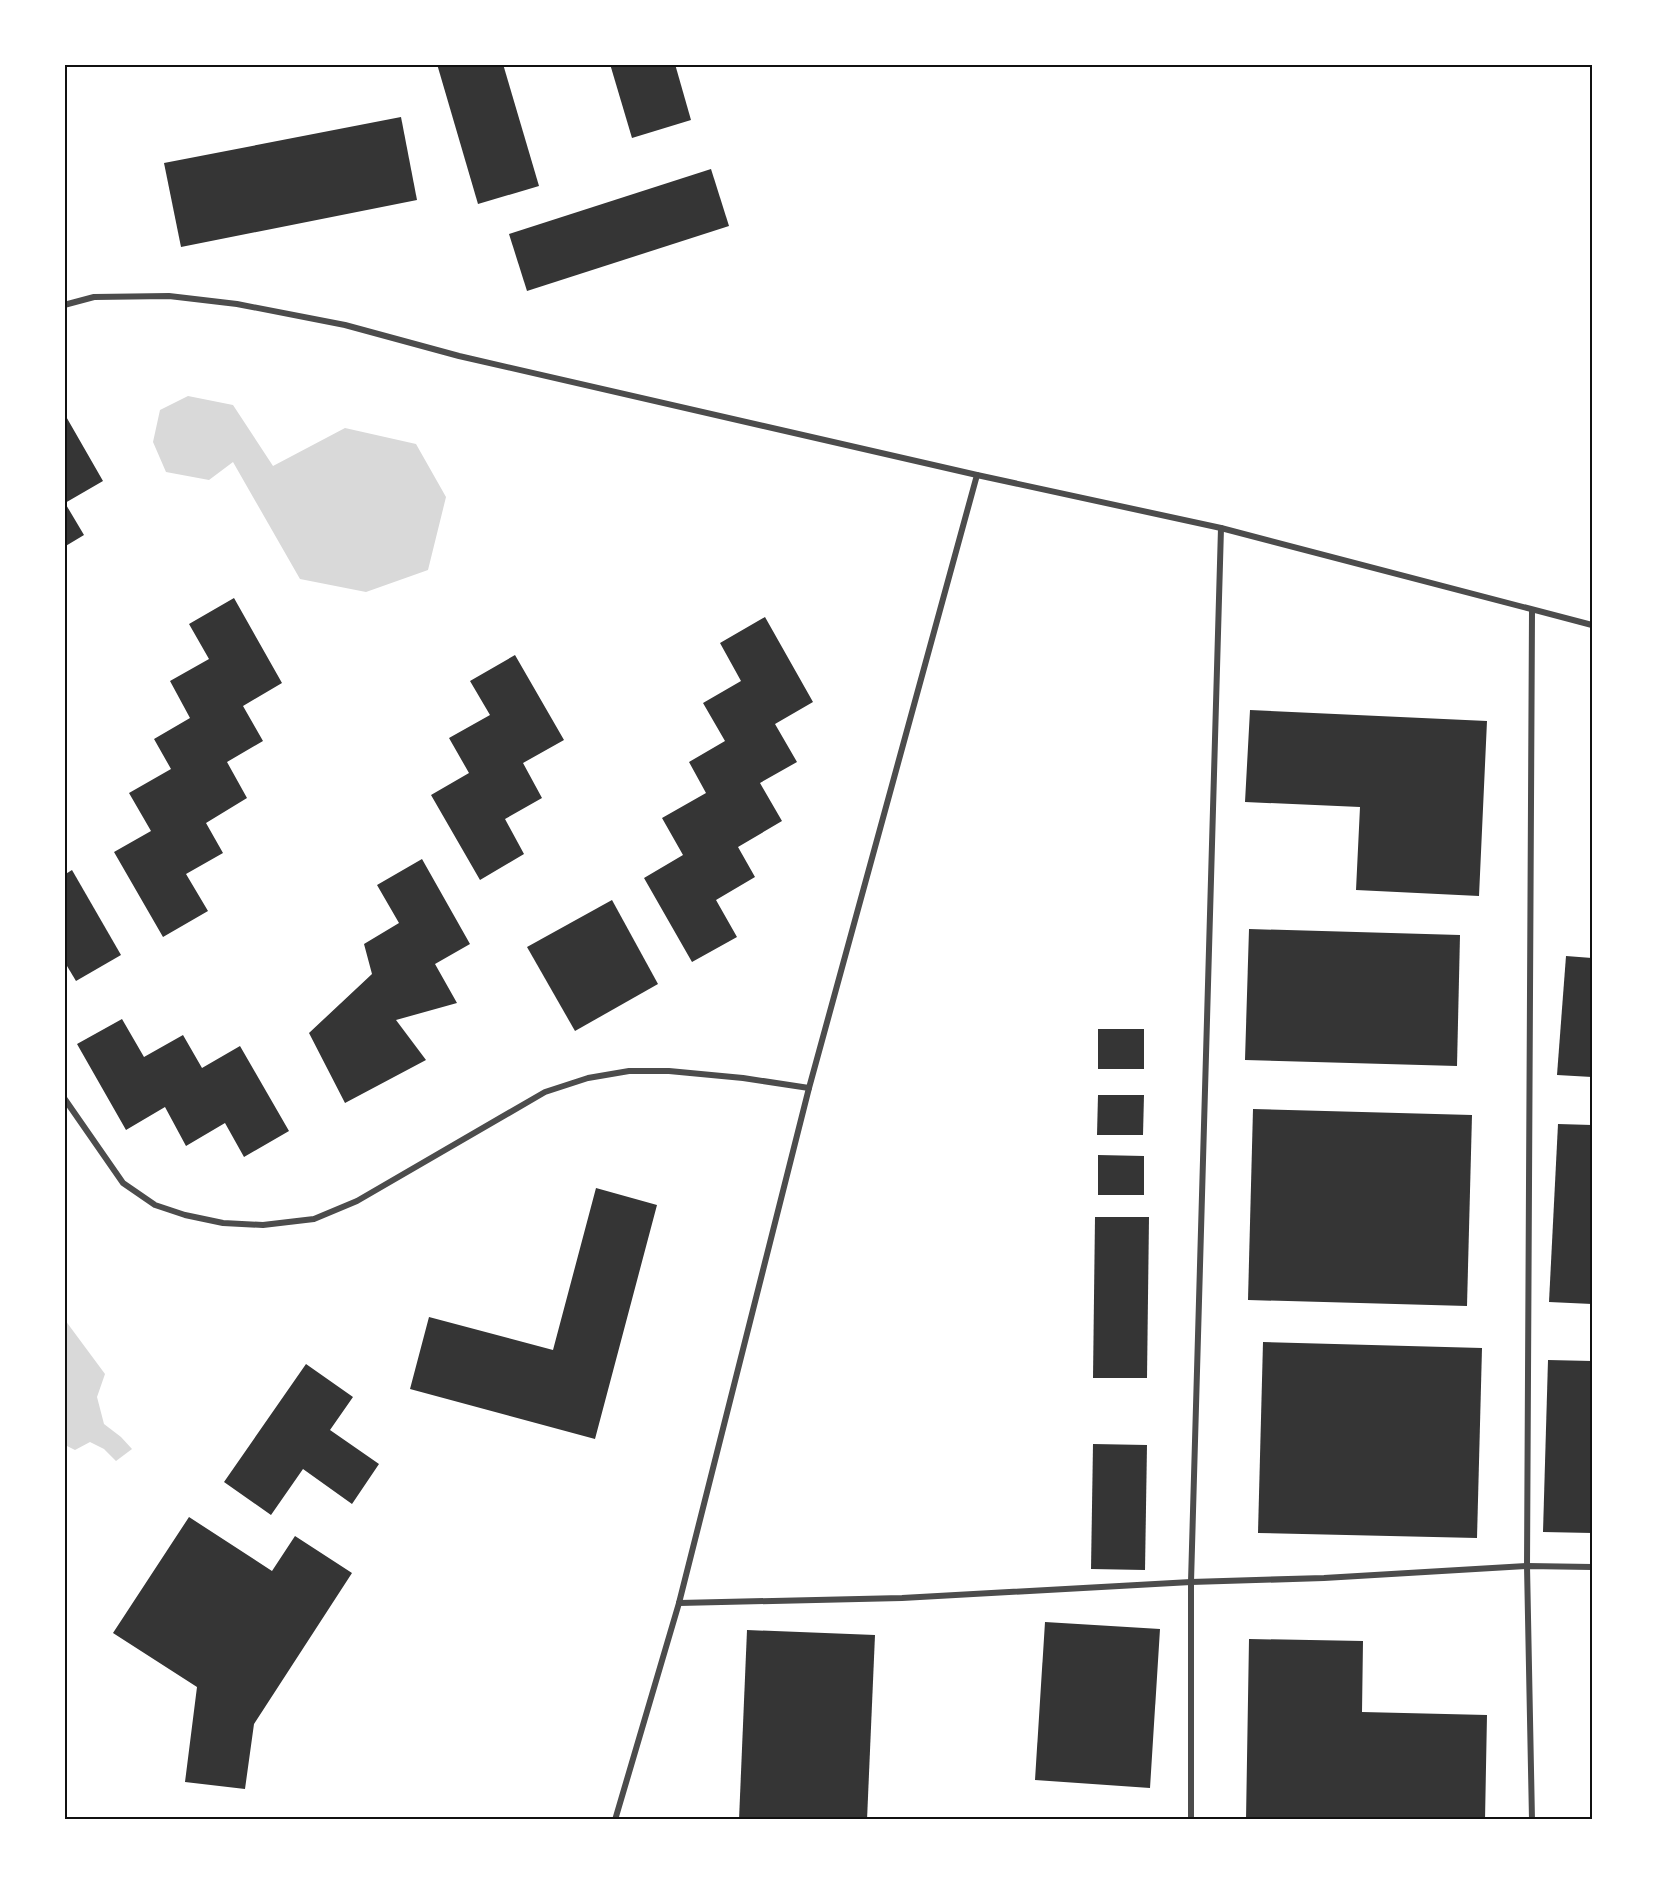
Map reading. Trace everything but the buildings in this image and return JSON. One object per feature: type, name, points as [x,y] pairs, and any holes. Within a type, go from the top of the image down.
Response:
[{"type":"street","points":[[64,305],[94,297],[170,296],[237,304],[345,325],[459,356],[976,475],[1221,528],[1593,626]]},
{"type":"street","points":[[615,1820],[679,1603],[809,1088],[976,475]]},
{"type":"street","points":[[1191,1820],[1191,1582],[1221,528]]},
{"type":"street","points":[[1532,610],[1527,1566],[1532,1820]]},
{"type":"street","points":[[64,1098],[123,1183],[154,1205],[222,1223],[263,1225],[314,1219],[357,1201],[545,1092],[588,1078],[628,1071],[669,1071],[743,1078],[809,1088]]},
{"type":"street","points":[[679,1603],[902,1598],[1527,1566],[1593,1567]]},
{"type":"shaded area","points":[[188,396],[233,405],[273,466],[345,428],[416,444],[446,497],[428,570],[366,592],[300,579],[233,462],[209,480],[166,472],[153,442],[160,410]]},
{"type":"shaded area","points":[[65,1320],[105,1374],[97,1397],[104,1424],[132,1449],[116,1461],[104,1449],[90,1442],[75,1450],[65,1445]]}]
